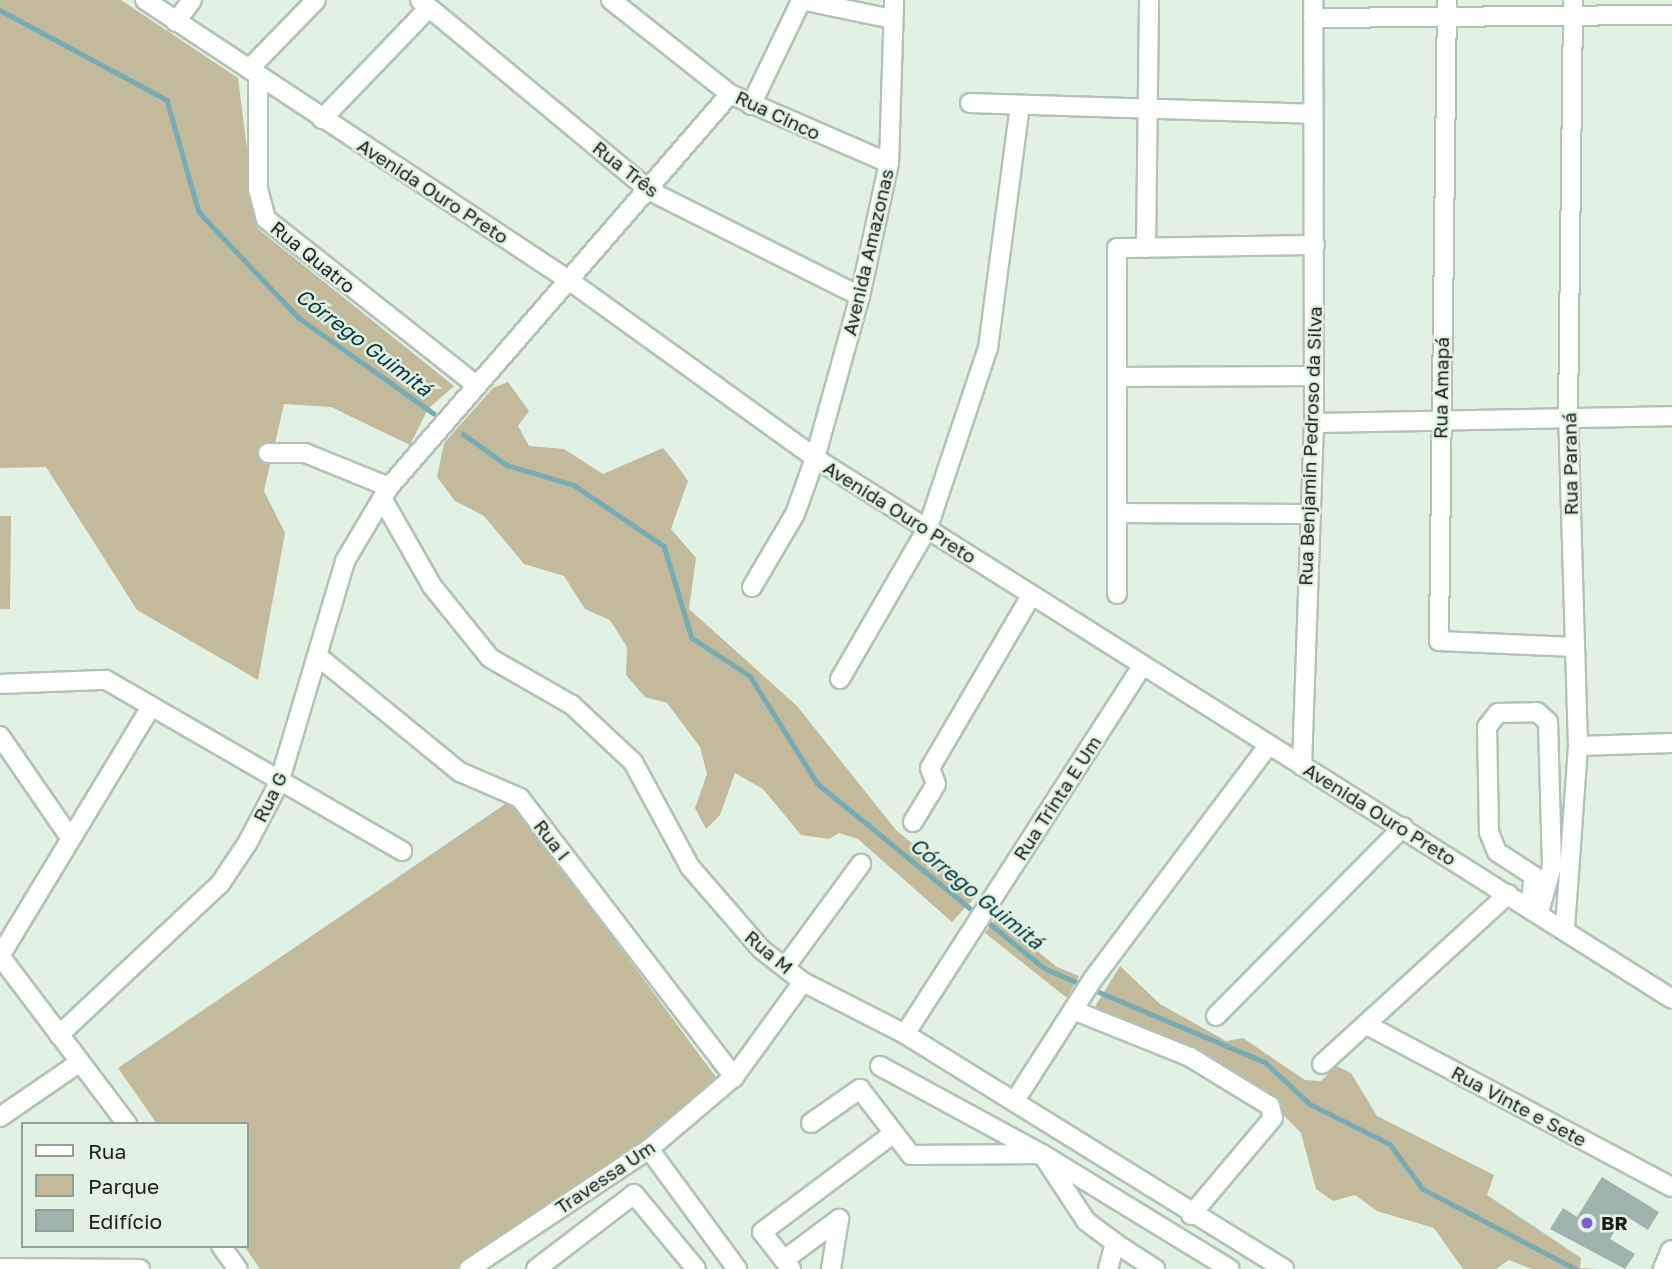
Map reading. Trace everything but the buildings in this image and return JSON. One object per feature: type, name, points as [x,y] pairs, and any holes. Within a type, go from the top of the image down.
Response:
[{"type":"main road","points":[[1665,1269],[1672,1252]]},
{"type":"street","name":"Avenida Ouro Preto","points":[[145,0],[570,281],[815,458],[928,527],[1142,666],[1565,928],[1672,999]]},
{"type":"street","points":[[176,22],[192,0]]},
{"type":"street","points":[[254,72],[316,0]]},
{"type":"street","name":"Rua Cinco","points":[[611,0],[730,94],[889,163]]},
{"type":"street","points":[[751,105],[801,0],[892,19]]},
{"type":"street","name":"Avenida Amazonas","points":[[752,587],[795,514],[815,458],[860,296],[889,163],[894,0]]},
{"type":"street","points":[[1146,248],[1149,0]]},
{"type":"street","points":[[322,119],[425,4]]},
{"type":"street","name":"Rua Três","points":[[425,4],[650,191],[860,296]]},
{"type":"street","name":"Rua Amapá","points":[[1447,7],[1439,641],[1574,647]]},
{"type":"street","points":[[1313,9],[1573,8],[1672,15]]},
{"type":"street","name":"Rua Paraná","points":[[1565,928],[1578,746],[1568,417],[1573,8]]},
{"type":"street","name":"Rua Benjamin Pedroso da Silva","points":[[1302,766],[1307,514],[1314,423],[1315,245],[1311,114],[1313,9]]},
{"type":"street","name":"Rua Quatro","points":[[254,72],[258,189],[266,219],[475,384]]},
{"type":"street","points":[[268,453],[305,453],[386,494],[475,384],[650,191],[730,94]]},
{"type":"street","points":[[970,103],[1148,112],[1311,114]]},
{"type":"street","points":[[840,678],[928,527],[988,348],[1020,106]]},
{"type":"street","points":[[1117,594],[1117,248],[1315,245]]},
{"type":"street","points":[[1117,377],[1314,376]]},
{"type":"street","points":[[1314,423],[1672,416]]},
{"type":"street","name":"Rua G","points":[[59,1035],[220,884],[279,783],[320,658],[345,561],[386,494]]},
{"type":"street","name":"Rua M","points":[[386,494],[432,586],[490,658],[604,729],[633,762],[690,867],[761,949],[803,982],[905,1034],[1191,1215],[1284,1269]]},
{"type":"street","points":[[1117,513],[1307,514]]},
{"type":"street","points":[[913,822],[936,785],[930,768],[1031,596]]},
{"type":"street","name":"Rua I","points":[[320,658],[460,772],[520,798],[734,1077]]},
{"type":"street","name":"Rua Trinta E Um","points":[[905,1034],[1142,666]]},
{"type":"street","points":[[0,684],[106,680],[279,783],[402,851]]},
{"type":"street","points":[[125,1122],[0,956],[69,836],[151,707]]},
{"type":"street","points":[[1537,712],[1548,722],[1552,866],[1534,909],[1537,881],[1497,852],[1489,832],[1488,727],[1498,713],[1537,712]]},
{"type":"street","points":[[0,736],[69,836]]},
{"type":"street","points":[[1578,746],[1672,743]]},
{"type":"street","points":[[1014,1102],[1093,979],[1269,745]]},
{"type":"street","points":[[1216,1016],[1404,827]]},
{"type":"street","points":[[786,966],[861,864]]},
{"type":"street","points":[[1322,1064],[1508,894]]},
{"type":"street","name":"Travessa Um","points":[[469,1269],[649,1149],[734,1077],[803,982]]},
{"type":"street","points":[[1076,1005],[1190,1057],[1258,1096],[1273,1118],[1191,1215]]},
{"type":"street","name":"Rua Vinte e Sete","points":[[1367,1025],[1672,1187]]},
{"type":"street","points":[[0,1117],[80,1062]]},
{"type":"street","points":[[880,1066],[1042,1154],[1230,1269]]},
{"type":"street","points":[[811,1123],[860,1088],[911,1155],[1042,1154]]},
{"type":"street","points":[[831,1269],[839,1219],[787,1265],[762,1232],[894,1133]]},
{"type":"street","points":[[649,1149],[737,1269]]},
{"type":"street","points":[[1042,1154],[1086,1221],[1155,1269]]},
{"type":"street","points":[[539,1268],[635,1194],[696,1269]]},
{"type":"street","points":[[1108,1269],[1115,1243]]},
{"type":"street","points":[[222,1248],[238,1269]]},
{"type":"street","points":[[0,1268],[140,1269]]},
{"type":"green space","points":[[0,0],[121,0],[238,78],[257,228],[454,386],[428,409],[410,445],[331,407],[284,404],[264,491],[285,533],[258,680],[137,610],[46,467],[0,468]]},
{"type":"green space","points":[[508,382],[529,411],[518,426],[529,446],[564,449],[603,474],[663,448],[673,460],[688,481],[671,529],[696,558],[689,609],[797,706],[896,830],[976,896],[952,922],[858,839],[839,833],[829,839],[801,835],[763,789],[735,773],[720,815],[706,829],[695,808],[707,774],[700,747],[667,703],[645,697],[626,675],[627,647],[610,620],[585,609],[564,576],[524,564],[484,516],[455,501],[437,477],[444,443],[493,388]]},
{"type":"green space","points":[[0,516],[11,516],[10,609],[0,609]]},
{"type":"green space","points":[[511,800],[721,1084],[460,1269],[260,1269],[245,1248],[248,1248],[248,1122],[156,1122],[118,1068]]},
{"type":"green space","points":[[996,918],[1057,967],[1079,976],[1067,998],[985,933]]},
{"type":"green space","points":[[1120,966],[1160,1004],[1226,1041],[1243,1038],[1305,1080],[1321,1081],[1336,1066],[1351,1073],[1377,1116],[1494,1175],[1487,1195],[1581,1258],[1580,1268],[1599,1269],[1532,1269],[1509,1260],[1496,1269],[1463,1269],[1434,1228],[1377,1211],[1355,1195],[1333,1201],[1316,1189],[1301,1133],[1253,1084],[1183,1044],[1093,1010]]},
{"type":"waterway","name":"Córrego Guimitá","points":[[0,10],[167,100],[199,212],[298,317],[433,413]]},
{"type":"waterway","name":"Córrego Guimitá","points":[[463,434],[507,465],[574,485],[664,546],[692,638],[750,676],[817,783],[977,914]]},
{"type":"waterway","name":"Córrego Guimitá","points":[[984,919],[1044,968],[1083,985]]},
{"type":"waterway","name":"Córrego Guimitá","points":[[1092,989],[1265,1062],[1310,1104],[1390,1144],[1423,1189],[1576,1269]]},
{"type":"place","name":"BR","points":[[1587,1223]]}]
